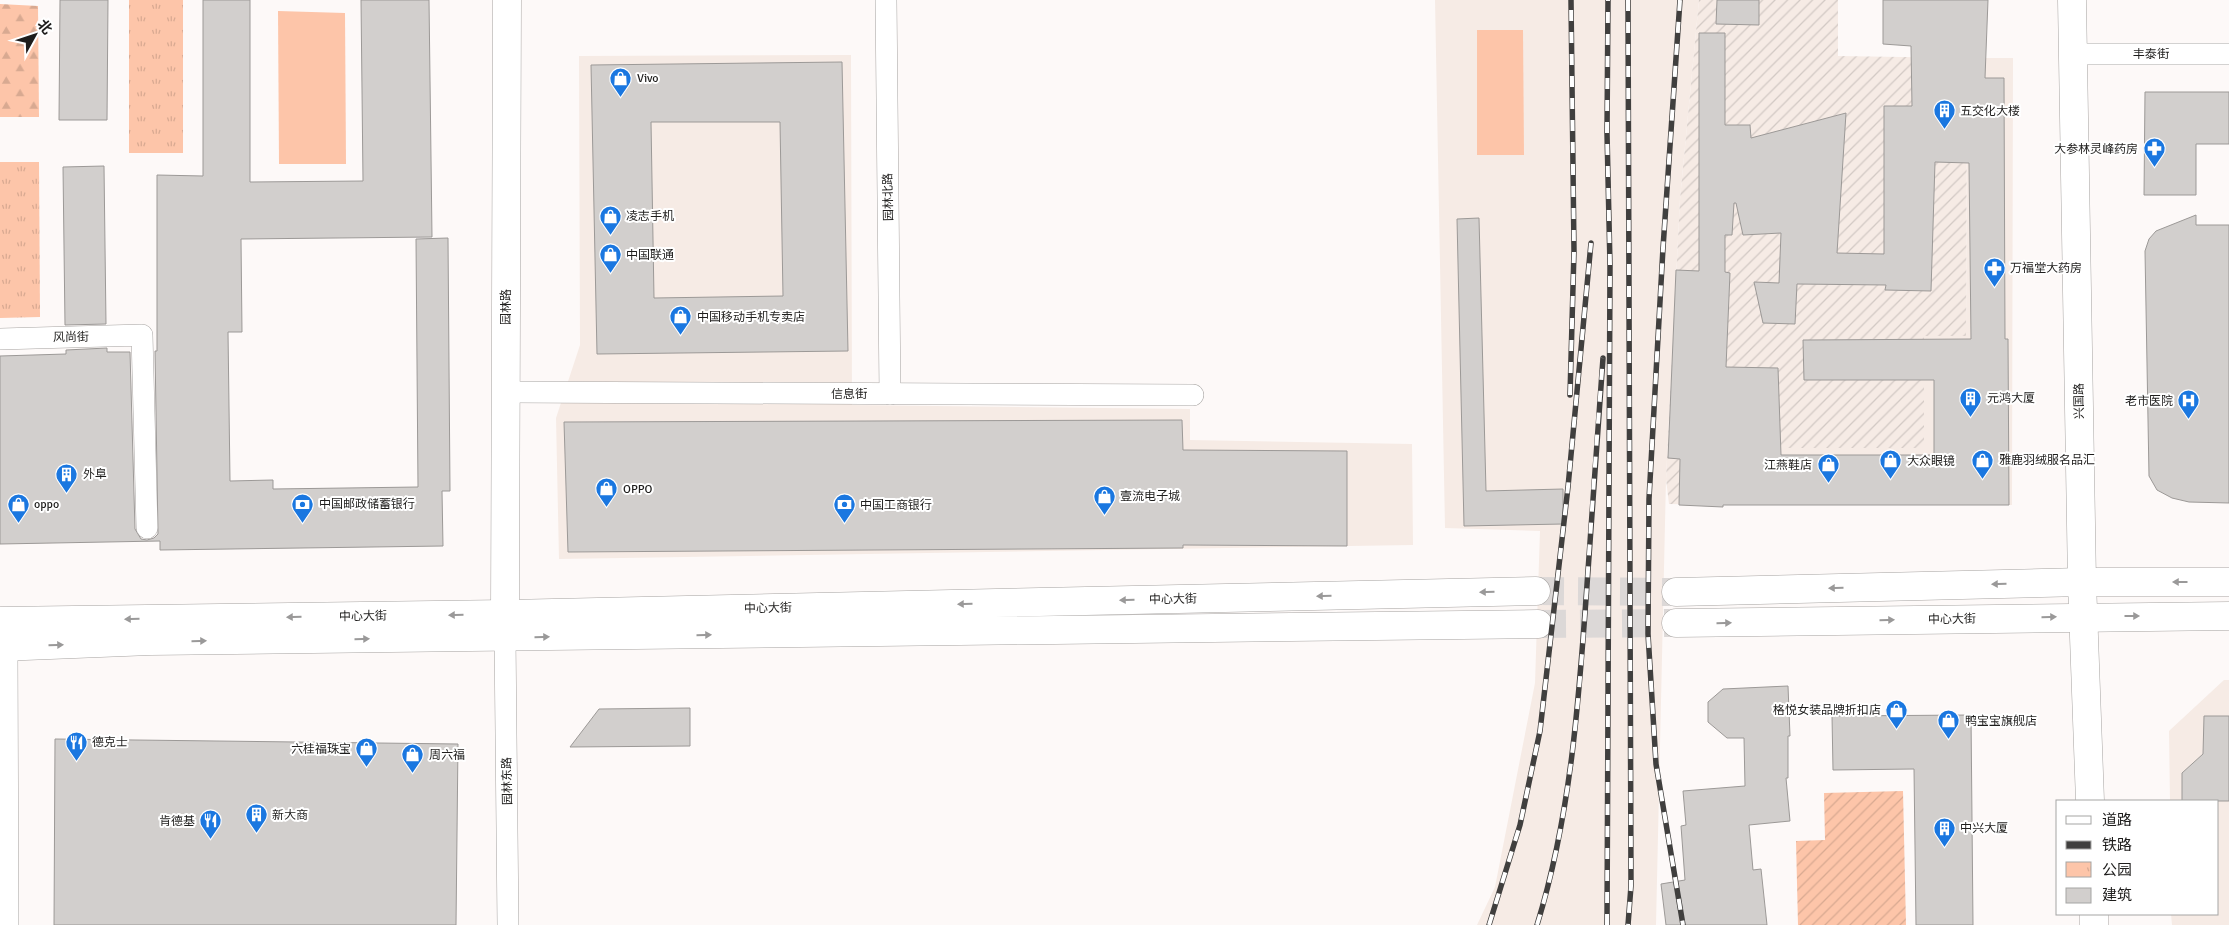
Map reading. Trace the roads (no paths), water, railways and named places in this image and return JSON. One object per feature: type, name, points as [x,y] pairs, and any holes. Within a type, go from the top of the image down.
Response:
[{"type":"main road","name":"园林路","points":[[505,626],[508,0]]},
{"type":"main road","name":"兴国路","points":[[2072,0],[2082,582],[2090,800]]},
{"type":"main road","points":[[1676,592],[2082,582],[2229,582]]},
{"type":"main road","name":"中心大街","points":[[2,638],[150,641],[505,626],[1536,591]]},
{"type":"main road","name":"中心大街","points":[[1676,623],[2084,616],[2229,616]]},
{"type":"main road","name":"中心大街","points":[[2,638],[505,626],[1538,624]]},
{"type":"street","name":"园林北路","points":[[886,0],[890,394]]},
{"type":"street","name":"丰泰街","points":[[2072,54],[2229,54]]},
{"type":"street","name":"风尚街","points":[[0,339],[142,335],[147,528]]},
{"type":"street","name":"信息街","points":[[506,392],[1193,396]]},
{"type":"street","name":"园林东路","points":[[505,626],[508,925]]},
{"type":"street","points":[[2,638],[8,925]]},
{"type":"tunnel","points":[[1536,591],[1676,592]]},
{"type":"tunnel","points":[[1538,624],[1676,623]]},
{"type":"railway","points":[[1570,395],[1574,251],[1571,0]]},
{"type":"railway","points":[[1607,925],[1610,265],[1607,133],[1608,0]]},
{"type":"railway","points":[[1628,0],[1631,886],[1628,925]]},
{"type":"railway","points":[[1680,0],[1663,248],[1649,499],[1648,634],[1656,764],[1683,925]]},
{"type":"railway","points":[[1489,925],[1520,825],[1540,731],[1568,487],[1591,243]]},
{"type":"railway","points":[[1537,925],[1558,842],[1566,799],[1577,714],[1603,358]]},
{"type":"place","name":"Vivo","points":[[621,97]]},
{"type":"place","name":"五交化大楼","points":[[1944,130]]},
{"type":"place","name":"大参林灵峰药房","points":[[2154,168]]},
{"type":"place","name":"凌志手机","points":[[610,235]]},
{"type":"place","name":"中国联通","points":[[610,274]]},
{"type":"place","name":"万福堂大药房","points":[[1994,287]]},
{"type":"place","name":"中国移动手机专卖店","points":[[681,336]]},
{"type":"place","name":"元鸿大厦","points":[[1971,417]]},
{"type":"place","name":"老市医院","points":[[2189,420]]},
{"type":"place","name":"雅鹿羽绒服名品汇","points":[[1983,479]]},
{"type":"place","name":"大众眼镜","points":[[1891,480]]},
{"type":"place","name":"江燕鞋店","points":[[1828,484]]},
{"type":"place","name":"外阜","points":[[67,493]]},
{"type":"place","name":"OPPO","points":[[607,508]]},
{"type":"place","name":"壹流电子城","points":[[1104,515]]},
{"type":"place","name":"oppo","points":[[18,523]]},
{"type":"place","name":"中国邮政储蓄银行","points":[[303,523]]},
{"type":"place","name":"中国工商银行","points":[[844,524]]},
{"type":"place","name":"格悦女装品牌折扣店","points":[[1897,729]]},
{"type":"place","name":"鸭宝宝旗舰店","points":[[1949,740]]},
{"type":"place","name":"德克士","points":[[76,761]]},
{"type":"place","name":"六桂福珠宝","points":[[367,768]]},
{"type":"place","name":"周六福","points":[[413,774]]},
{"type":"place","name":"新大商","points":[[256,834]]},
{"type":"place","name":"肯德基","points":[[211,840]]},
{"type":"place","name":"中兴大厦","points":[[1944,847]]}]
